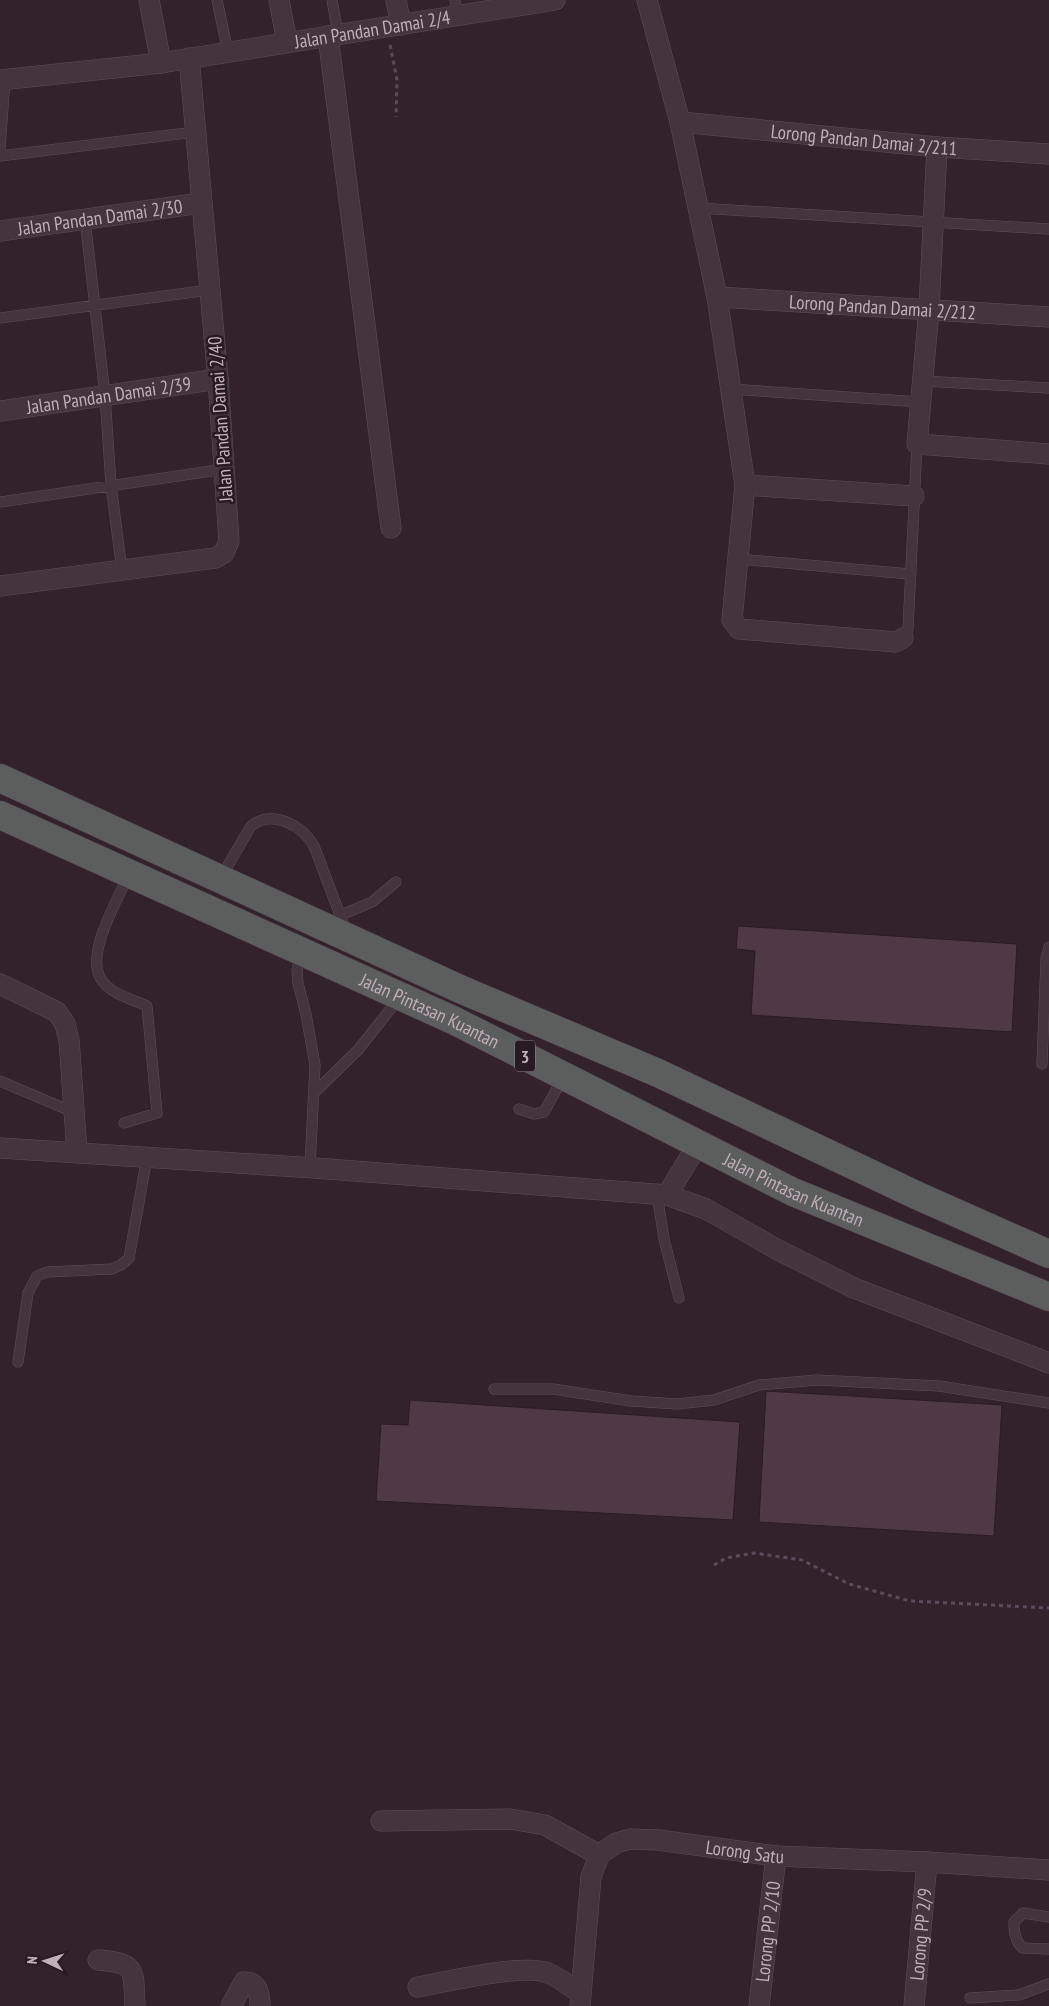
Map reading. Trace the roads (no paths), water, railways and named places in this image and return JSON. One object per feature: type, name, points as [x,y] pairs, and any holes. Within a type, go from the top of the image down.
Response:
[{"type":"highway","name":"Jalan Pintasan Kuantan","points":[[0,778],[219,880],[345,927],[916,1195],[1049,1254]]},
{"type":"highway","name":"Jalan Pintasan Kuantan","points":[[0,815],[401,996],[564,1075],[793,1192],[1049,1297]]},
{"type":"street","points":[[150,0],[161,63]]},
{"type":"street","points":[[279,0],[287,42]]},
{"type":"street","points":[[393,26],[396,0]]},
{"type":"street","name":"Jalan Pandan Damai 2/4","points":[[3,80],[161,63],[393,26],[457,8],[555,0]]},
{"type":"street","points":[[647,0],[680,122],[718,297],[745,485],[732,620],[739,629],[896,642],[903,638]]},
{"type":"street","points":[[333,35],[391,528]]},
{"type":"street","name":"Jalan Pandan Damai 2/40","points":[[0,586],[215,558],[224,553],[229,541],[218,380],[200,203],[189,58]]},
{"type":"street","name":"Lorong Pandan Damai 2/211","points":[[680,122],[938,147],[1049,154]]},
{"type":"street","points":[[938,147],[929,309],[917,444],[1049,454]]},
{"type":"street","name":"Jalan Pandan Damai 2/30","points":[[0,231],[200,203]]},
{"type":"street","name":"Lorong Pandan Damai 2/212","points":[[718,297],[1049,316]]},
{"type":"street","name":"Jalan Pandan Damai 2/39","points":[[0,411],[218,380]]},
{"type":"street","points":[[745,485],[914,496]]},
{"type":"street","points":[[0,984],[57,1012],[65,1024],[69,1040],[77,1152]]},
{"type":"street","points":[[662,1195],[698,1144]]},
{"type":"street","points":[[0,1148],[310,1168],[662,1195],[706,1209],[778,1250],[854,1288],[1049,1363]]},
{"type":"street","points":[[381,1821],[510,1819],[545,1825],[599,1855],[591,1877],[580,2000]]},
{"type":"street","name":"Lorong Satu","points":[[599,1855],[616,1843],[630,1839],[658,1840],[776,1856],[927,1862],[1049,1870]]},
{"type":"street","name":"Lorong PP 2/10","points":[[759,2006],[776,1856]]},
{"type":"street","name":"Lorong PP 2/9","points":[[914,2006],[927,1862]]},
{"type":"street","points":[[98,1960],[119,1962],[129,1967],[134,1978],[135,2006]]},
{"type":"street","points":[[418,1987],[481,1974],[536,1971],[547,1972],[580,2000]]},
{"type":"street","points":[[231,2006],[244,1982],[250,1982],[260,1994],[260,2006]]},
{"type":"lane","points":[[217,0],[228,52]]},
{"type":"lane","points":[[332,0],[333,35]]},
{"type":"lane","points":[[0,148],[3,80]]},
{"type":"lane","points":[[0,156],[195,132]]},
{"type":"lane","points":[[698,208],[1049,229]]},
{"type":"lane","points":[[85,219],[105,396],[111,485],[122,571]]},
{"type":"lane","points":[[0,318],[209,290]]},
{"type":"lane","points":[[922,381],[1049,388]]},
{"type":"lane","points":[[730,389],[921,402]]},
{"type":"lane","points":[[903,638],[908,629],[917,444]]},
{"type":"lane","points":[[0,502],[225,469]]},
{"type":"lane","points":[[738,558],[910,574]]},
{"type":"lane","points":[[219,880],[251,826],[259,820],[271,818],[285,821],[300,829],[312,841],[345,927],[396,882]]},
{"type":"lane","points":[[124,1123],[157,1113],[147,1006],[113,991],[101,979],[98,970],[99,941],[129,873]]},
{"type":"lane","points":[[1042,1064],[1046,959],[1049,947]]},
{"type":"lane","points":[[301,951],[297,970],[298,983],[311,1040],[314,1065],[310,1168]]},
{"type":"lane","points":[[314,1093],[358,1050],[401,996]]},
{"type":"lane","points":[[519,1109],[534,1114],[544,1112],[564,1075]]},
{"type":"lane","points":[[0,1081],[73,1112]]},
{"type":"lane","points":[[18,1362],[28,1293],[37,1276],[47,1272],[112,1269],[121,1265],[129,1258],[147,1157]]},
{"type":"lane","points":[[662,1195],[664,1239],[679,1298]]},
{"type":"lane","points":[[494,1389],[552,1389],[631,1401],[677,1404],[714,1400],[760,1385],[816,1380],[939,1386],[1049,1403]]},
{"type":"lane","points":[[1049,1917],[1023,1913],[1014,1922],[1014,1933],[1017,1943],[1022,1948],[1049,1949]]},
{"type":"lane","points":[[970,1998],[1019,1995],[1049,1984]]}]
